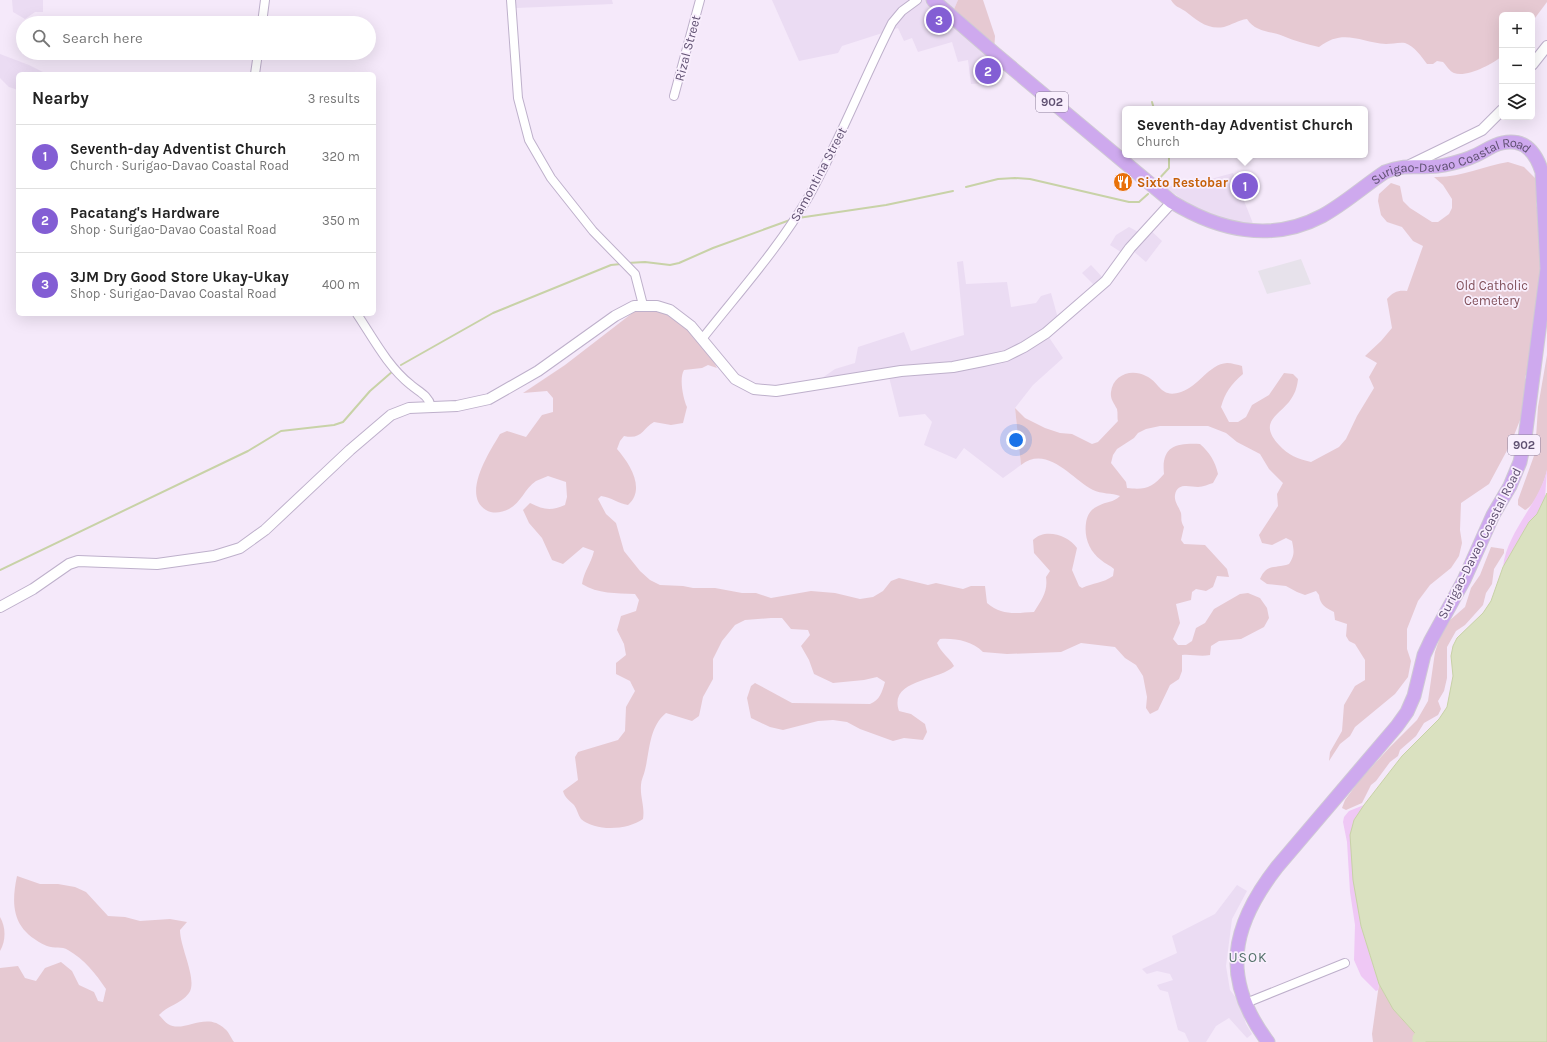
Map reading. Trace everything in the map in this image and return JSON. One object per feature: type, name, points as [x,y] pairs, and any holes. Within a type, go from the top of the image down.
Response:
[{"type":"highway","name":"Surigao-Davao Coastal Road","points":[[933,0],[1172,202],[1196,215],[1227,227],[1244,231],[1267,232],[1306,223],[1322,215],[1385,172],[1410,165],[1444,165],[1474,156],[1501,143],[1511,142],[1526,147],[1538,158],[1542,172],[1547,269],[1525,438],[1520,462],[1510,486],[1493,515],[1464,580],[1441,619],[1424,655],[1414,696],[1407,712],[1397,726],[1277,867],[1264,884],[1248,912],[1239,936],[1236,962],[1240,986],[1246,1003],[1254,1022],[1268,1042]]},
{"type":"street","points":[[263,16],[265,0]]},
{"type":"street","points":[[511,0],[518,98],[529,140],[556,184],[593,231],[635,274],[643,305]]},
{"type":"street","name":"Rizal Street","points":[[674,96],[700,0]]},
{"type":"street","name":"Samontina Street","points":[[702,339],[784,236],[830,157],[892,23],[902,11],[916,0]]},
{"type":"street","points":[[1535,61],[1547,46]]},
{"type":"street","points":[[255,72],[257,60]]},
{"type":"street","points":[[1410,165],[1482,130],[1499,113]]},
{"type":"street","points":[[0,607],[33,588],[69,564],[78,561],[157,564],[214,556],[240,548],[265,530],[350,450],[391,415],[409,408],[456,406],[489,399],[538,371],[615,316],[629,308],[643,305],[657,306],[670,310],[691,326],[734,379],[754,389],[776,391],[901,371],[952,367],[1006,356],[1024,347],[1046,332],[1102,285],[1130,248],[1172,202]]},
{"type":"street","points":[[357,316],[391,364],[405,380],[428,398],[431,406]]},
{"type":"street","points":[[1246,1003],[1345,963]]},
{"type":"shaded area","points":[[12,0],[43,0],[43,12],[35,12],[29,16],[20,16],[13,12]]},
{"type":"shaded area","points":[[516,0],[612,0],[613,4],[516,8]]},
{"type":"shaded area","points":[[772,0],[958,0],[951,16],[994,53],[992,61],[994,83],[971,84],[968,60],[958,62],[952,42],[918,52],[912,38],[904,41],[898,28],[842,46],[838,53],[799,61]]},
{"type":"shaded area","points":[[0,54],[43,72],[16,72],[16,89],[9,87],[0,78]]},
{"type":"shaded area","points":[[1233,173],[1254,226],[1240,225],[1201,212],[1166,188],[1190,179],[1192,184]]},
{"type":"shaded area","points":[[1129,227],[1144,235],[1149,229],[1162,241],[1146,262],[1132,250],[1127,256],[1110,245],[1116,235]]},
{"type":"shaded area","points":[[1301,259],[1311,284],[1267,294],[1258,271]]},
{"type":"shaded area","points":[[963,261],[966,284],[1007,282],[1011,307],[1036,303],[1041,296],[1051,293],[1059,322],[1046,333],[1063,358],[1033,385],[1015,408],[1021,465],[1003,478],[964,448],[956,459],[924,445],[932,422],[925,414],[899,417],[888,373],[824,383],[822,378],[835,369],[855,363],[858,347],[904,332],[911,351],[964,335],[957,262]]},
{"type":"shaded area","points":[[1091,265],[1106,281],[1098,289],[1082,273]]},
{"type":"shaded area","points":[[1547,493],[1547,1042],[1423,1042],[1393,1009],[1379,984],[1361,926],[1353,880],[1350,835],[1354,820],[1364,805],[1402,756],[1439,719],[1447,707],[1453,676],[1451,656],[1453,646],[1457,638],[1483,613],[1491,601],[1503,567],[1529,522],[1537,514]]},
{"type":"shaded area","points":[[1237,885],[1247,891],[1232,919],[1226,966],[1230,990],[1240,1003],[1246,1024],[1252,1034],[1247,1038],[1229,1018],[1216,1026],[1206,1042],[1189,1042],[1185,1033],[1178,1030],[1168,992],[1160,990],[1157,985],[1173,980],[1170,974],[1157,971],[1147,974],[1142,969],[1177,953],[1172,936],[1215,914]]},
{"type":"green space","points":[[958,0],[983,0],[995,36],[994,53],[951,16]]},
{"type":"green space","points":[[1171,0],[1547,0],[1535,18],[1535,12],[1499,12],[1499,58],[1492,63],[1465,74],[1454,73],[1443,62],[1437,61],[1433,64],[1427,64],[1415,49],[1405,43],[1386,44],[1344,37],[1328,41],[1319,47],[1258,29],[1247,19],[1224,27],[1218,28],[1207,26],[1176,6]]},
{"type":"green space","name":"Old Catholic Cemetery","points":[[1508,162],[1524,167],[1536,179],[1536,204],[1538,211],[1542,259],[1533,349],[1525,378],[1526,387],[1522,415],[1511,443],[1489,484],[1461,503],[1460,530],[1462,543],[1459,556],[1451,568],[1430,585],[1418,601],[1407,629],[1407,649],[1411,661],[1408,677],[1395,694],[1355,727],[1350,736],[1340,744],[1329,761],[1330,752],[1342,731],[1344,705],[1355,686],[1365,680],[1365,660],[1355,644],[1349,641],[1346,636],[1347,624],[1335,620],[1334,612],[1322,604],[1316,591],[1305,595],[1286,586],[1267,584],[1260,579],[1266,571],[1272,567],[1289,564],[1293,555],[1294,550],[1292,541],[1286,538],[1272,545],[1262,543],[1259,535],[1278,506],[1277,494],[1283,483],[1269,469],[1260,454],[1237,442],[1226,433],[1208,426],[1160,426],[1146,429],[1138,433],[1134,438],[1117,449],[1113,455],[1111,463],[1126,482],[1127,488],[1139,489],[1152,485],[1164,474],[1165,457],[1172,448],[1184,444],[1200,444],[1204,447],[1214,461],[1218,474],[1213,483],[1200,487],[1184,486],[1178,488],[1176,491],[1175,500],[1181,513],[1184,527],[1181,540],[1184,544],[1205,545],[1227,569],[1229,577],[1217,576],[1213,587],[1206,591],[1196,589],[1192,592],[1191,600],[1176,604],[1180,623],[1173,639],[1178,645],[1186,645],[1192,641],[1196,628],[1205,623],[1214,609],[1240,594],[1248,593],[1260,598],[1267,608],[1269,618],[1264,627],[1241,639],[1219,641],[1211,646],[1210,655],[1182,655],[1182,671],[1179,679],[1170,685],[1158,710],[1150,714],[1146,708],[1147,697],[1143,676],[1136,665],[1125,658],[1115,647],[1081,643],[1061,652],[1007,654],[983,652],[974,645],[963,641],[940,639],[937,643],[954,666],[947,671],[917,682],[908,687],[901,693],[898,700],[899,711],[911,714],[925,724],[927,732],[923,740],[904,738],[893,741],[860,729],[847,722],[833,720],[818,721],[783,730],[770,727],[751,718],[747,698],[751,686],[755,683],[792,703],[870,704],[878,698],[882,692],[885,682],[877,677],[864,680],[833,683],[814,674],[809,660],[801,646],[810,635],[808,630],[791,629],[782,618],[745,620],[735,625],[722,641],[713,659],[713,679],[703,697],[699,716],[692,721],[666,713],[656,725],[651,739],[641,783],[643,819],[637,823],[621,827],[603,828],[587,823],[581,819],[574,805],[566,797],[563,791],[578,780],[575,757],[578,752],[618,740],[625,731],[626,707],[635,691],[630,681],[616,674],[616,663],[626,655],[624,644],[617,630],[621,616],[636,611],[639,600],[635,594],[594,590],[582,584],[594,551],[583,547],[563,564],[552,560],[542,538],[529,523],[523,510],[530,503],[548,509],[565,505],[567,497],[566,482],[548,476],[538,480],[529,487],[513,506],[500,512],[491,512],[486,510],[479,503],[476,494],[477,484],[480,473],[490,451],[500,434],[507,431],[526,437],[542,415],[553,412],[553,398],[547,391],[523,393],[565,365],[635,311],[648,309],[661,311],[673,316],[694,334],[711,356],[717,368],[708,365],[702,368],[684,370],[682,388],[687,407],[683,423],[671,425],[654,422],[638,435],[630,437],[624,436],[620,441],[617,449],[631,469],[636,484],[636,492],[628,505],[601,496],[598,499],[606,514],[616,523],[624,551],[640,571],[650,580],[660,585],[715,588],[742,593],[756,593],[771,598],[811,591],[835,593],[860,599],[873,597],[883,591],[891,581],[899,578],[928,585],[936,583],[963,589],[971,586],[985,586],[987,603],[998,610],[1009,613],[1034,612],[1044,595],[1046,577],[1050,571],[1034,553],[1033,540],[1038,536],[1050,534],[1062,537],[1073,543],[1077,548],[1072,570],[1079,586],[1082,588],[1102,582],[1113,576],[1114,569],[1097,556],[1090,548],[1086,533],[1087,517],[1093,509],[1101,504],[1115,500],[1120,496],[1093,490],[1050,461],[1040,458],[1031,460],[1021,465],[1015,408],[1025,418],[1045,428],[1060,433],[1072,434],[1092,444],[1098,442],[1118,421],[1117,409],[1111,394],[1112,386],[1119,377],[1129,373],[1146,376],[1164,392],[1174,394],[1193,386],[1209,371],[1221,364],[1229,363],[1242,366],[1243,374],[1229,389],[1224,397],[1221,407],[1229,422],[1238,422],[1246,417],[1252,405],[1269,395],[1284,373],[1293,374],[1298,379],[1293,396],[1275,416],[1270,426],[1270,431],[1279,445],[1286,451],[1298,458],[1311,462],[1339,447],[1346,439],[1357,416],[1374,388],[1369,377],[1377,363],[1365,356],[1392,328],[1387,299],[1396,292],[1407,291],[1423,246],[1413,241],[1402,227],[1387,222],[1381,215],[1378,201],[1379,194],[1391,183],[1400,186],[1403,201],[1410,208],[1432,222],[1438,222],[1449,214],[1452,208],[1452,199],[1443,185],[1434,177],[1453,176]]},
{"type":"green space","points":[[1547,355],[1547,470],[1536,498],[1529,508],[1525,510],[1518,505],[1518,500],[1535,453],[1538,407]]},
{"type":"green space","points":[[1491,547],[1504,549],[1504,553],[1494,569],[1492,584],[1486,593],[1483,605],[1465,625],[1456,631],[1447,647],[1447,678],[1444,691],[1438,701],[1441,709],[1438,715],[1424,723],[1416,736],[1400,750],[1398,756],[1390,762],[1376,781],[1371,785],[1362,803],[1346,810],[1342,808],[1345,800],[1359,781],[1417,720],[1428,701],[1435,652],[1442,631],[1449,621],[1465,607],[1471,588],[1480,575]]},
{"type":"green space","points":[[17,876],[40,884],[58,884],[75,887],[86,892],[108,916],[125,917],[140,921],[170,919],[187,922],[180,930],[190,972],[191,987],[189,993],[185,997],[159,1015],[168,1024],[174,1026],[203,1022],[218,1024],[229,1033],[234,1042],[0,1042],[0,968],[18,966],[25,978],[36,981],[45,968],[61,962],[72,971],[79,985],[94,992],[98,1001],[103,1002],[106,989],[89,967],[74,954],[66,949],[47,946],[36,940],[21,926],[17,918],[14,899]]},
{"type":"green space","points":[[0,917],[4,934],[0,951]]},
{"type":"green space","points":[[1379,984],[1393,1009],[1423,1042],[1373,1042],[1372,1034]]},
{"type":"sand","points":[[1547,470],[1545,498],[1537,514],[1529,522],[1503,567],[1510,541],[1537,494]]},
{"type":"sand","points":[[1364,805],[1354,820],[1361,926],[1379,984],[1378,990],[1376,991],[1361,976],[1354,960],[1355,925],[1350,892],[1347,842],[1343,822],[1344,817],[1349,811]]},
{"type":"waterway","points":[[1152,102],[1153,106]]},
{"type":"waterway","points":[[1156,182],[1169,168],[1169,158]]},
{"type":"waterway","points":[[966,187],[998,179],[1015,178],[1030,179],[1129,202],[1139,202],[1148,194]]},
{"type":"waterway","points":[[798,218],[886,205],[953,191]]},
{"type":"waterway","points":[[627,263],[645,262],[670,265],[679,263],[713,248],[790,220]]},
{"type":"waterway","points":[[401,365],[493,313],[611,265],[621,264]]},
{"type":"waterway","points":[[0,570],[248,451],[281,431],[334,425],[343,422],[370,391],[393,371]]},
{"type":"place","name":"3JM Dry Good Store Ukay-Ukay","points":[[939,20]]},
{"type":"place","name":"Pacatang's Hardware","points":[[988,71]]},
{"type":"place","name":"Sixto Restobar","points":[[1123,182]]},
{"type":"place","name":"Seventh-day Adventist Church","points":[[1245,186]]},
{"type":"district","name":"USOK","points":[[1248,957]]}]
